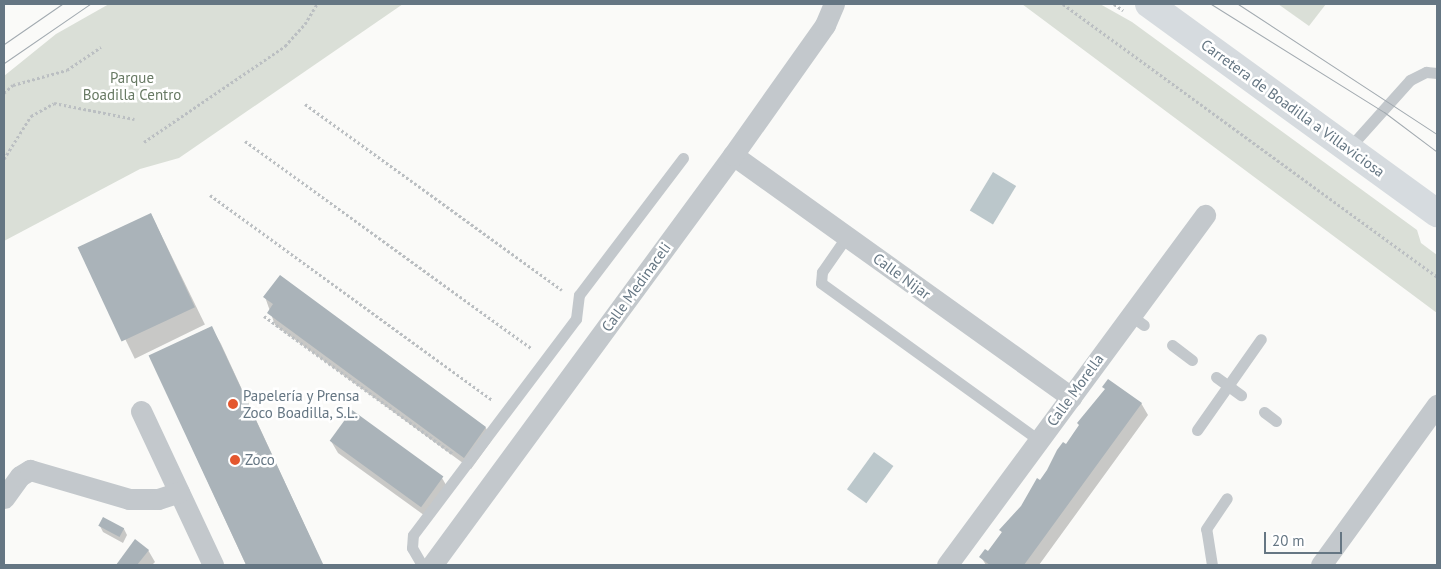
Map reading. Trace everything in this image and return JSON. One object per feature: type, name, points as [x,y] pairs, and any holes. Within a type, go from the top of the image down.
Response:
[{"type":"street","name":"Calle Medinaceli","points":[[432,565],[733,154],[825,25],[834,4]]},
{"type":"street","name":"Carretera de Boadilla a Villaviciosa","points":[[1149,4],[1437,213]]},
{"type":"street","name":"Calle Nijar","points":[[733,154],[1071,397]]},
{"type":"street","name":"Calle Morella","points":[[947,565],[1071,397],[1137,320],[1205,216]]},
{"type":"street","points":[[1321,565],[1437,405]]},
{"type":"street","points":[[141,411],[213,565]]},
{"type":"street","points":[[4,498],[20,476],[30,470],[129,499],[158,499],[179,492]]},
{"type":"lane","points":[[1349,148],[1410,80],[1426,72],[1437,73]]},
{"type":"lane","points":[[422,565],[412,548],[413,535],[576,318],[579,295],[683,158]]},
{"type":"lane","points":[[847,236],[822,272],[822,284],[1039,440]]},
{"type":"lane","points":[[1197,430],[1261,340]]},
{"type":"lane","points":[[1172,345],[1192,360]]},
{"type":"lane","points":[[1216,377],[1241,395]]},
{"type":"lane","points":[[1264,412],[1276,421]]},
{"type":"lane","points":[[1212,565],[1206,530],[1227,498]]},
{"type":"path","points":[[144,142],[284,46],[305,24],[317,4]]},
{"type":"path","points":[[1064,4],[1437,277]]},
{"type":"path","points":[[4,93],[13,85],[67,70],[100,47]]},
{"type":"path","points":[[4,158],[30,116],[54,103],[134,118]]},
{"type":"path","points":[[305,104],[564,292]]},
{"type":"path","points":[[245,141],[536,351]]},
{"type":"path","points":[[210,195],[499,405]]},
{"type":"path","points":[[264,316],[458,457]]},
{"type":"green space","name":"Parque Boadilla Centro","points":[[109,4],[403,4],[179,158],[140,169],[4,241],[4,76],[56,34]]},
{"type":"green space","points":[[1022,4],[1100,4],[1132,22],[1417,230],[1421,243],[1437,255],[1437,313]]},
{"type":"green space","points":[[1278,4],[1326,4],[1309,26]]},
{"type":"shaded area","points":[[993,172],[1016,186],[993,224],[970,211]]},
{"type":"shaded area","points":[[874,452],[893,466],[866,503],[847,489]]},
{"type":"building","points":[[151,213],[195,307],[122,341],[78,247]]},
{"type":"building","points":[[280,275],[486,427],[464,458],[267,313],[273,304],[263,297]]},
{"type":"building","name":"Zoco","points":[[212,326],[323,564],[246,565],[149,356]]},
{"type":"building","points":[[1108,379],[1142,403],[1024,565],[990,565],[979,557],[985,549],[988,551],[1002,532],[999,530],[1021,506],[1037,478],[1040,480],[1057,450],[1063,442],[1066,444],[1079,425],[1077,423],[1105,389],[1102,387]]},
{"type":"building","points":[[352,410],[443,476],[421,507],[330,441]]},
{"type":"building","points":[[103,517],[124,528],[119,537],[98,526]]},
{"type":"building","points":[[135,539],[149,550],[137,565],[116,565]]},
{"type":"tram line","points":[[4,44],[62,4]]},
{"type":"tram line","points":[[4,63],[90,4]]},
{"type":"tram line","points":[[1211,4],[1384,112],[1437,152]]},
{"type":"tram line","points":[[1238,4],[1437,134]]},
{"type":"place","name":"Papelería y Prensa Zoco Boadilla, S.L.","points":[[233,404]]},
{"type":"place","name":"Zoco","points":[[235,460]]}]
